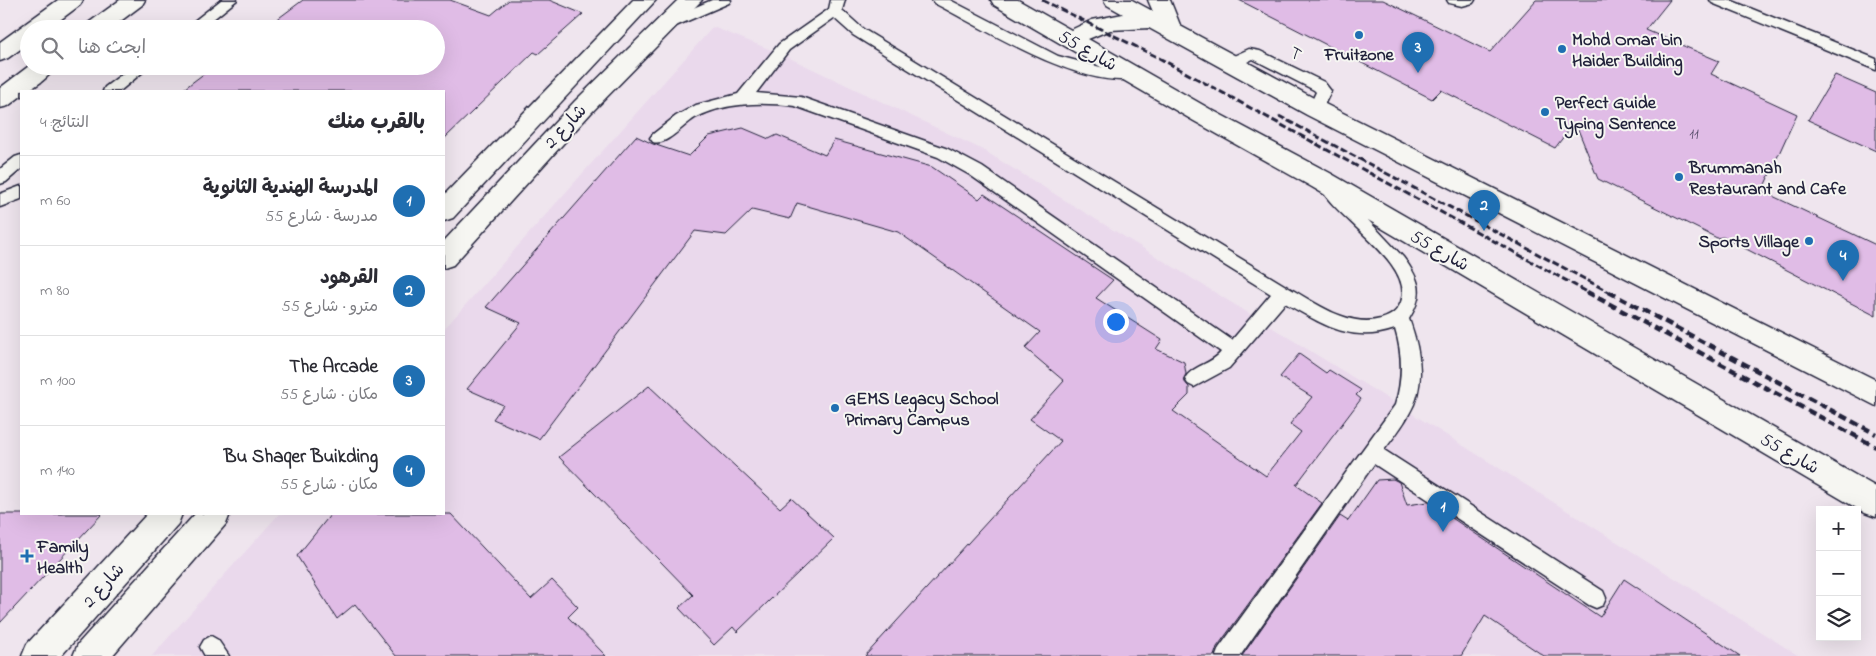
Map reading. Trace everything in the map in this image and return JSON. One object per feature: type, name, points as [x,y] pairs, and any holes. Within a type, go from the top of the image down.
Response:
[{"type":"street","points":[[45,20],[72,0]]},
{"type":"street","points":[[107,20],[134,0]]},
{"type":"street","name":"شارع 2","points":[[445,210],[644,0]]},
{"type":"street","name":"شارع 2","points":[[445,257],[583,107],[691,0]]},
{"type":"street","name":"شارع 55","points":[[1002,0],[1321,180],[1876,503]]},
{"type":"street","points":[[1115,0],[1161,17],[1230,64],[1315,109],[1876,394]]},
{"type":"street","points":[[1070,40],[1087,29],[1107,23],[1161,17]]},
{"type":"street","points":[[0,53],[20,39]]},
{"type":"street","points":[[0,100],[33,75]]},
{"type":"street","name":"شارع 2","points":[[39,656],[166,515]]},
{"type":"street","name":"شارع 2","points":[[90,656],[214,515]]},
{"type":"lane","points":[[203,20],[230,0]]},
{"type":"lane","points":[[664,27],[724,0]]},
{"type":"lane","points":[[939,0],[1053,59],[1086,69],[1131,74]]},
{"type":"lane","points":[[1454,0],[1462,2],[1468,0]]},
{"type":"lane","points":[[1717,0],[1876,65]]},
{"type":"lane","points":[[742,100],[784,47],[837,6],[858,32],[1328,318],[1353,327],[1380,328],[1400,319],[1411,302],[1410,281],[1398,262],[1321,180]]},
{"type":"lane","points":[[113,90],[131,75]]},
{"type":"lane","points":[[658,138],[690,114],[706,107],[742,100],[779,99],[796,102],[943,153],[959,161],[1233,351]]},
{"type":"lane","points":[[0,178],[20,162]]},
{"type":"lane","points":[[0,200],[20,192]]},
{"type":"lane","points":[[1194,378],[1209,372],[1223,363],[1283,292]]},
{"type":"lane","points":[[1226,656],[1403,408],[1411,376],[1412,357],[1408,337],[1400,319]]},
{"type":"lane","points":[[1372,452],[1596,598]]},
{"type":"shaded area","name":"GEMS Legacy School Primary Campus","points":[[713,27],[779,53],[983,150],[1403,408],[1799,656],[152,656],[278,515],[445,515],[445,328]]},
{"type":"building","points":[[303,0],[450,0],[491,15],[509,0],[549,0],[583,14],[538,54],[534,52],[445,138],[445,90],[182,90],[202,75],[445,75],[445,20],[276,20]]},
{"type":"building","points":[[1239,0],[1383,0],[1490,52],[1536,0],[1670,0],[1646,30],[1719,61],[1711,74],[1797,114],[1762,191],[1876,245],[1876,316],[1723,237],[1717,238],[1598,179],[1575,122],[1555,148],[1441,90],[1432,99]]},
{"type":"building","points":[[1835,75],[1876,93],[1876,151],[1808,120]]},
{"type":"building","points":[[743,128],[769,139],[777,135],[825,155],[834,140],[932,167],[979,199],[984,194],[1113,280],[1096,298],[1162,340],[1156,349],[1184,362],[1186,374],[1183,380],[1189,387],[1189,395],[1173,411],[1266,476],[1301,432],[1290,424],[1312,397],[1280,377],[1299,354],[1326,373],[1329,370],[1361,390],[1356,395],[1361,399],[1296,485],[1322,503],[1217,647],[1214,656],[865,656],[1061,441],[1030,419],[1064,381],[1025,348],[1040,332],[898,232],[797,203],[790,219],[752,210],[726,235],[695,231],[539,439],[493,419],[503,405],[467,389],[521,323],[486,307],[636,136],[689,156],[709,136]]},
{"type":"building","points":[[649,386],[780,508],[791,498],[834,538],[737,632],[733,627],[714,645],[679,608],[693,595],[559,457]]},
{"type":"building","points":[[1393,479],[1399,482],[1407,505],[1428,502],[1600,617],[1624,579],[1740,656],[1544,656],[1485,616],[1461,656],[1242,656],[1340,516],[1348,521],[1377,480]]},
{"type":"building","points":[[0,514],[101,515],[0,623]]},
{"type":"building","points":[[451,514],[531,599],[552,580],[578,607],[568,617],[606,656],[396,656],[355,604],[337,619],[297,556],[330,515]]},
{"type":"railway","points":[[1042,0],[1159,58],[1589,293]]},
{"type":"railway","points":[[1279,116],[1611,293]]},
{"type":"railway","points":[[1587,292],[1876,447]]},
{"type":"railway","points":[[1609,292],[1876,434]]},
{"type":"place","name":"Fruitzone","points":[[1359,35]]},
{"type":"place","name":"Mohd Omar bin Haider Building","points":[[1562,49]]},
{"type":"place","name":"The Arcade","points":[[1418,73]]},
{"type":"place","name":"Perfect Guide Typing Sentence","points":[[1545,112]]},
{"type":"place","name":"Brummanah Restaurant and Cafe","points":[[1679,177]]},
{"type":"place","name":"القرهود","points":[[1484,231]]},
{"type":"place","name":"Sports Village","points":[[1809,241]]},
{"type":"place","name":"Bu Shaqer Buikding","points":[[1843,281]]},
{"type":"place","name":"GEMS Legacy School Primary Campus","points":[[835,408]]},
{"type":"place","name":"المدرسة الهندية الثانوية","points":[[1443,532]]},
{"type":"place","name":"Family Health","points":[[27,556]]}]
